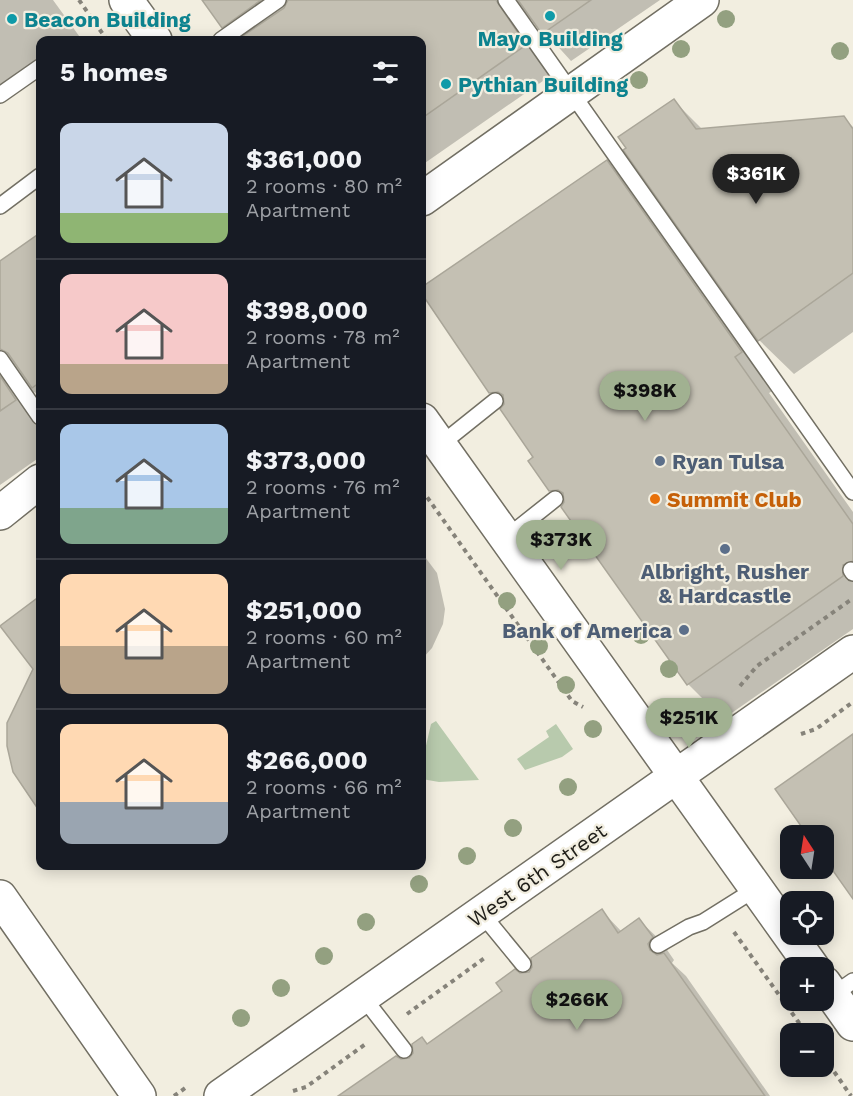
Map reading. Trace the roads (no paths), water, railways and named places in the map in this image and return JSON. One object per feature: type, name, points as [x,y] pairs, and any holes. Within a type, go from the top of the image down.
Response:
[{"type":"street","points":[[126,0],[151,36]]},
{"type":"street","points":[[426,196],[702,0]]},
{"type":"street","points":[[431,433],[805,957]]},
{"type":"street","points":[[0,513],[36,484]]},
{"type":"street","name":"West 6th Street","points":[[221,1096],[853,652]]},
{"type":"street","points":[[0,897],[139,1096]]},
{"type":"street","points":[[836,987],[853,1024]]},
{"type":"lane","points":[[227,36],[278,0]]},
{"type":"lane","points":[[506,0],[853,492]]},
{"type":"lane","points":[[0,95],[36,70]]},
{"type":"lane","points":[[0,206],[36,179]]},
{"type":"lane","points":[[0,359],[36,411]]},
{"type":"lane","points":[[431,433],[495,401]]},
{"type":"lane","points":[[506,538],[555,499]]},
{"type":"lane","points":[[658,945],[689,927],[703,922],[756,888]]},
{"type":"lane","points":[[482,914],[523,964]]},
{"type":"lane","points":[[363,997],[404,1050]]},
{"type":"place","name":"Mayo Building","points":[[550,16]]},
{"type":"place","name":"Beacon Building","points":[[12,19]]},
{"type":"place","name":"Pythian Building","points":[[446,84]]},
{"type":"place","name":"Ryan Tulsa","points":[[660,461]]},
{"type":"place","name":"Summit Club","points":[[655,499]]},
{"type":"place","name":"Albright, Rusher & Hardcastle","points":[[725,549]]},
{"type":"place","name":"Bank of America","points":[[684,630]]}]
